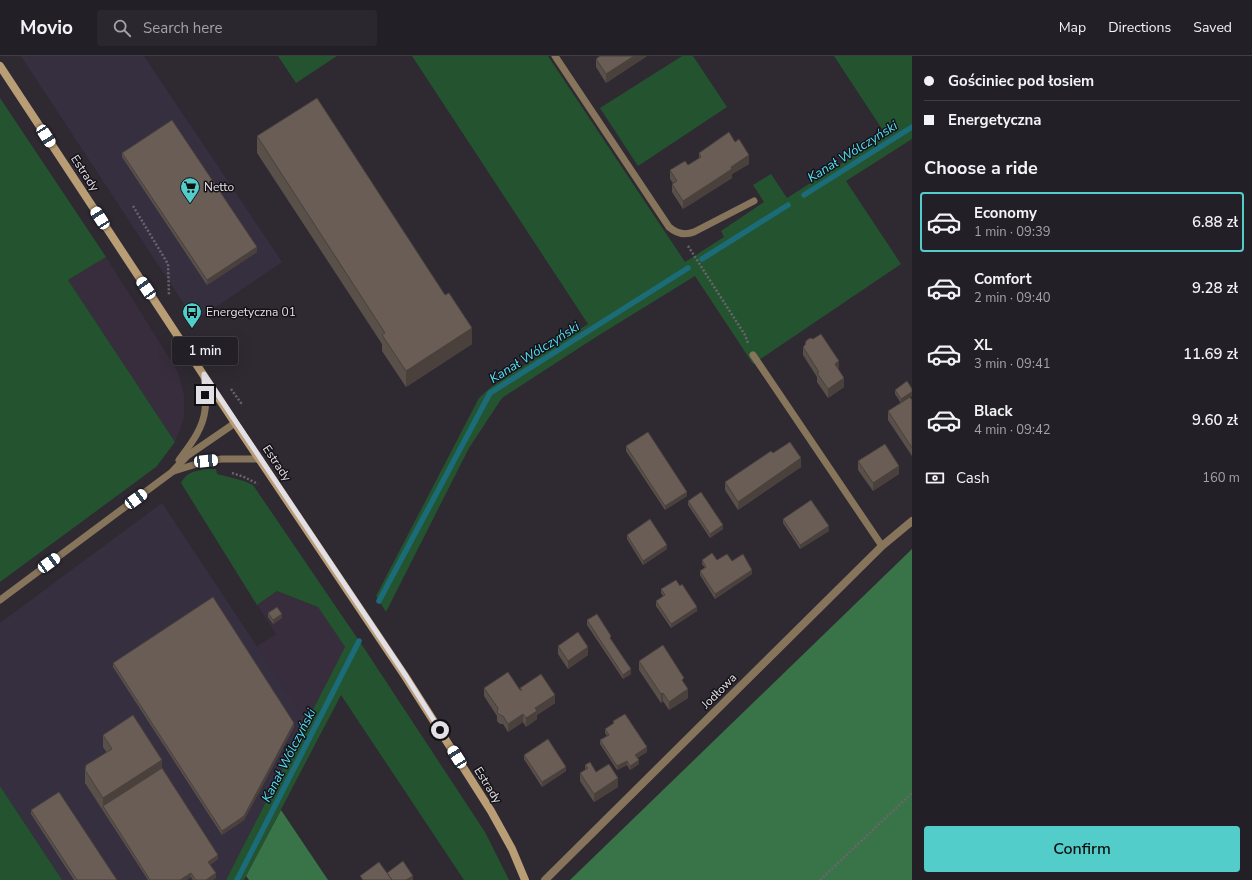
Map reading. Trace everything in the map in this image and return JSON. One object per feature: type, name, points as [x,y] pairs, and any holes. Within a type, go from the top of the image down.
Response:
[{"type":"main road","name":"Estrady","points":[[0,66],[235,423],[406,676],[491,811],[512,849],[525,880]]},
{"type":"street","name":"Jodłowa","points":[[545,880],[882,546],[912,521]]},
{"type":"lane","points":[[555,56],[669,227],[675,232],[690,234],[754,201]]},
{"type":"lane","points":[[753,355],[882,546]]},
{"type":"lane","points":[[172,472],[203,420],[206,409],[204,374]]},
{"type":"lane","points":[[0,600],[172,472],[187,456],[235,423]]},
{"type":"lane","points":[[172,472],[206,461],[222,459],[260,459]]},
{"type":"path","points":[[133,206],[168,264],[168,294],[172,300]]},
{"type":"path","points":[[680,233],[745,335],[753,355]]},
{"type":"path","points":[[227,384],[240,403]]},
{"type":"path","points":[[222,459],[222,471],[244,477],[258,483],[261,488]]},
{"type":"path","points":[[820,880],[912,793]]},
{"type":"shaded area","points":[[21,56],[144,56],[282,262],[195,321]]},
{"type":"shaded area","points":[[106,257],[178,372],[184,395],[184,419],[175,442],[68,280]]},
{"type":"shaded area","points":[[162,503],[307,722],[226,880],[62,880],[0,786],[0,623]]},
{"type":"shaded area","points":[[277,591],[318,607],[345,647],[307,722],[256,647],[276,634],[257,605]]},
{"type":"green space","points":[[278,56],[337,56],[296,83]]},
{"type":"green space","points":[[412,56],[548,56],[685,262],[724,237],[721,231],[764,202],[753,185],[771,174],[787,198],[886,135],[834,56],[912,56],[912,139],[846,181],[901,264],[753,364],[695,276],[596,337],[502,398],[469,448],[386,612],[376,596],[479,398],[491,387],[588,324]]},
{"type":"green space","points":[[682,56],[693,56],[727,107],[638,166],[600,108]]},
{"type":"green space","points":[[0,98],[106,257],[68,280],[175,442],[156,467],[0,582]]},
{"type":"green space","points":[[204,469],[216,469],[217,474],[253,485],[366,651],[485,832],[509,880],[464,880],[341,695],[244,880],[226,880],[345,647],[318,607],[277,591],[257,605],[181,483],[188,475]]},
{"type":"green space","points":[[912,549],[912,880],[570,880]]},
{"type":"green space","points":[[0,786],[62,880],[0,880]]},
{"type":"green space","points":[[281,810],[328,880],[249,880],[246,876]]},
{"type":"building","points":[[600,56],[634,56],[606,74],[596,59]]},
{"type":"building","points":[[317,98],[445,295],[449,293],[472,328],[406,371],[382,335],[385,333],[257,136]]},
{"type":"building","name":"Netto","points":[[172,120],[257,247],[207,280],[122,153]]},
{"type":"building","points":[[729,132],[735,142],[739,139],[749,155],[731,167],[732,169],[683,201],[672,184],[677,181],[670,170],[685,161],[688,165],[701,157],[699,153]]},
{"type":"building","points":[[821,334],[839,361],[835,364],[844,378],[828,389],[817,373],[819,372],[803,347],[806,341],[810,338],[813,339]]},
{"type":"building","points":[[907,381],[912,389],[912,392],[901,399],[895,390]]},
{"type":"building","points":[[910,397],[912,400],[912,448],[888,411]]},
{"type":"building","points":[[648,432],[687,492],[665,506],[626,446]]},
{"type":"building","points":[[790,442],[801,458],[738,502],[725,482],[771,451],[773,453]]},
{"type":"building","points":[[885,444],[899,466],[873,483],[858,461]]},
{"type":"building","points":[[701,492],[723,525],[710,534],[688,501]]},
{"type":"building","points":[[811,500],[829,526],[800,545],[783,519]]},
{"type":"building","points":[[650,519],[667,545],[643,561],[627,535]]},
{"type":"building","points":[[712,553],[717,560],[727,554],[732,561],[743,554],[752,570],[715,594],[700,571],[706,567],[702,560]]},
{"type":"building","points":[[676,580],[680,586],[682,584],[697,607],[671,624],[656,601],[665,595],[661,589]]},
{"type":"building","points":[[213,597],[294,723],[244,816],[222,831],[113,663]]},
{"type":"building","points":[[277,607],[282,614],[273,620],[268,613]]},
{"type":"building","points":[[597,614],[611,636],[610,638],[631,669],[623,675],[587,620]]},
{"type":"building","points":[[578,632],[588,647],[568,661],[558,646]]},
{"type":"building","points":[[663,645],[684,678],[682,680],[688,689],[669,702],[663,693],[661,694],[639,661]]},
{"type":"building","points":[[508,672],[520,690],[522,690],[520,688],[541,674],[555,695],[535,708],[537,711],[526,718],[523,714],[508,724],[503,716],[497,712],[498,708],[484,688]]},
{"type":"building","points":[[625,714],[647,747],[635,755],[639,760],[630,766],[627,761],[617,766],[600,740],[609,735],[605,729],[614,723],[613,721]]},
{"type":"building","points":[[133,715],[162,760],[103,798],[85,770],[86,765],[112,749],[103,735]]},
{"type":"building","points":[[548,739],[566,767],[542,782],[524,755]]},
{"type":"building","points":[[590,762],[596,772],[609,764],[618,778],[594,794],[580,773],[588,768],[585,765]]},
{"type":"building","points":[[162,768],[218,855],[208,862],[216,873],[206,880],[196,880],[191,873],[180,880],[150,880],[103,806]]},
{"type":"building","points":[[59,792],[117,880],[77,880],[31,810]]},
{"type":"building","points":[[403,861],[413,876],[406,880],[392,880],[387,873]]},
{"type":"building","points":[[379,862],[392,880],[363,880],[360,876]]},
{"type":"waterway","name":"Kanał Wólczyński","points":[[804,195],[912,127]]},
{"type":"waterway","name":"Kanał Wólczyński","points":[[702,259],[788,205]]},
{"type":"waterway","name":"Kanał Wólczyński","points":[[379,601],[490,393],[688,268]]},
{"type":"waterway","name":"Kanał Wólczyński","points":[[237,880],[359,641]]},
{"type":"place","name":"Netto","points":[[190,204]]},
{"type":"place","name":"Energetyczna 01","points":[[192,329]]},
{"type":"route","points":[[205,395],[204,374],[235,423],[406,676],[440,730]]}]
